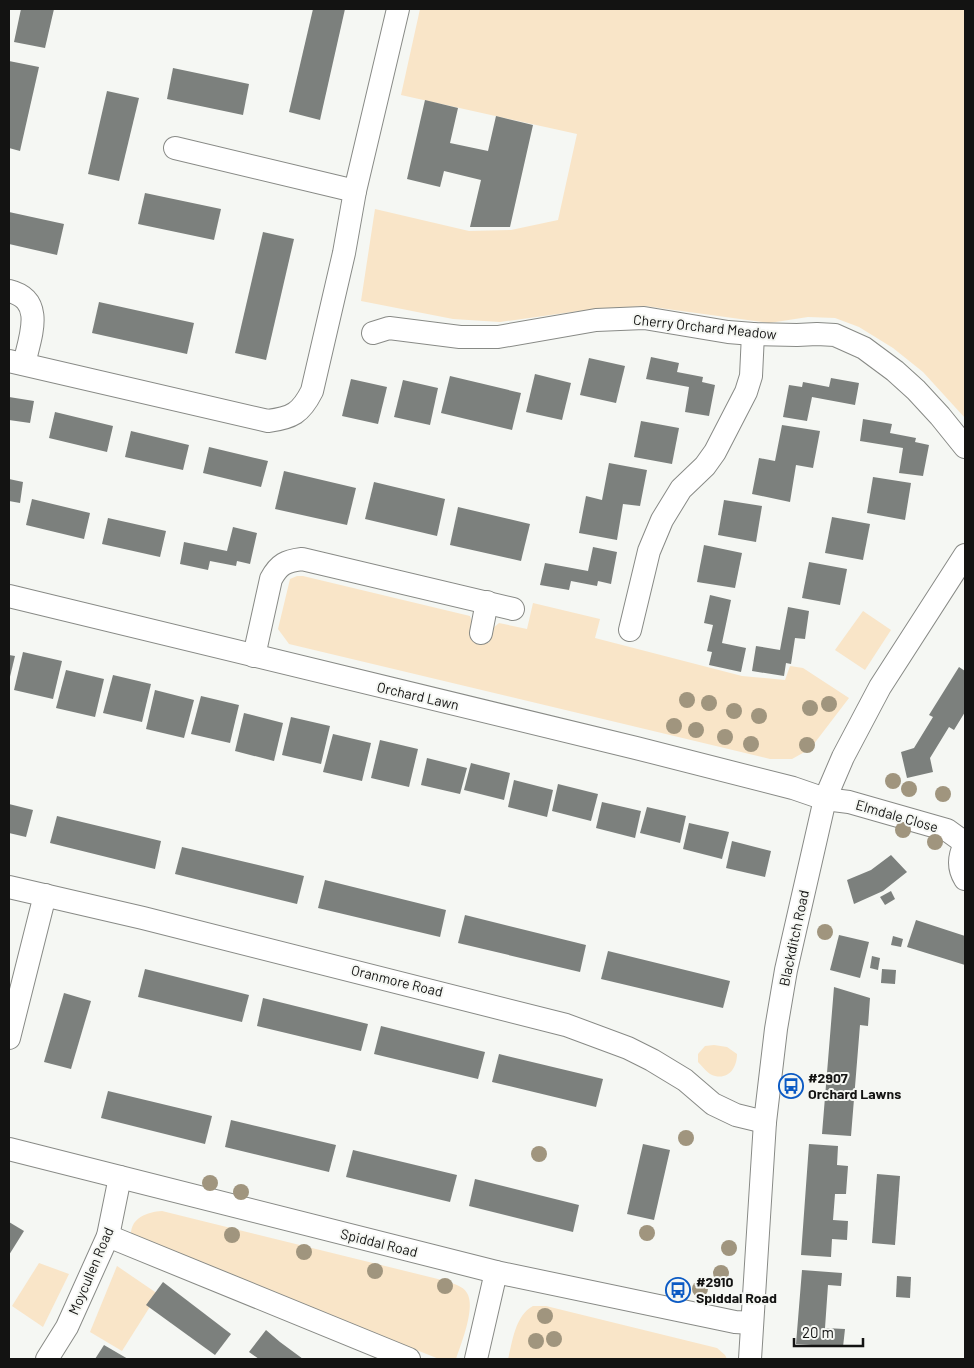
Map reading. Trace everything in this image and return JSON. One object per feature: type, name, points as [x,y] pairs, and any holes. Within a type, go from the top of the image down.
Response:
[{"type":"street","points":[[9,291],[28,301],[34,314],[17,362],[268,421],[284,419],[304,407],[312,391],[344,253],[355,191],[398,9]]},
{"type":"street","points":[[175,148],[355,191]]},
{"type":"street","name":"Cherry Orchard Meadow","points":[[373,333],[389,328],[460,337],[498,337],[596,320],[644,318],[728,332],[835,335],[864,348],[916,390],[965,447]]},
{"type":"street","points":[[630,630],[649,551],[662,520],[681,489],[705,466],[715,452],[746,392],[751,376],[753,334]]},
{"type":"street","name":"Blackditch Road","points":[[750,1359],[765,1122],[776,1030],[786,970],[825,798],[843,757],[880,687],[965,555]]},
{"type":"street","points":[[254,656],[271,579],[276,569],[288,561],[302,560],[513,609]]},
{"type":"street","name":"Orchard Lawn","points":[[9,596],[636,748],[825,798]]},
{"type":"street","points":[[481,634],[487,602]]},
{"type":"street","name":"Elmdale Close","points":[[825,798],[849,802],[947,830],[965,843],[961,853],[960,864],[965,880]]},
{"type":"street","name":"Oranmore Road","points":[[9,886],[566,1025],[628,1048],[652,1060],[685,1080],[713,1104],[736,1115],[765,1122]]},
{"type":"street","points":[[9,1038],[45,895]]},
{"type":"street","name":"Spiddal Road","points":[[9,1150],[496,1272],[735,1322],[752,1323]]},
{"type":"street","name":"Moycullen Road","points":[[47,1359],[67,1327],[108,1236],[120,1177]]},
{"type":"street","points":[[108,1236],[409,1359]]},
{"type":"street","points":[[476,1359],[496,1272]]},
{"type":"shaded area","points":[[420,9],[965,9],[965,418],[923,372],[893,348],[859,327],[835,318],[808,317],[769,323],[645,306],[579,311],[500,322],[453,319],[361,301],[375,209],[469,231],[511,230],[558,220],[577,134],[401,95]]},
{"type":"shaded area","points":[[297,576],[470,616],[473,625],[470,638],[489,643],[492,629],[499,623],[527,629],[533,603],[600,619],[595,638],[742,676],[785,680],[790,666],[803,668],[849,698],[810,749],[792,759],[770,759],[289,644],[278,629],[290,579]]},
{"type":"shaded area","points":[[863,611],[891,630],[865,670],[835,650]]},
{"type":"shaded area","points":[[705,1046],[727,1047],[737,1054],[733,1069],[726,1075],[716,1076],[710,1074],[698,1062],[698,1054]]},
{"type":"shaded area","points":[[162,1211],[446,1281],[458,1286],[467,1293],[470,1307],[467,1326],[456,1359],[439,1359],[131,1236],[131,1230],[136,1220],[145,1215]]},
{"type":"shaded area","points":[[39,1263],[69,1274],[43,1327],[12,1306]]},
{"type":"shaded area","points":[[117,1266],[158,1294],[122,1351],[90,1332]]},
{"type":"shaded area","points":[[533,1306],[546,1306],[717,1348],[727,1359],[508,1359],[518,1322],[527,1310]]},
{"type":"building","points":[[21,9],[54,9],[45,48],[14,42]]},
{"type":"building","points":[[313,9],[345,9],[320,120],[289,112]]},
{"type":"building","points":[[9,61],[39,67],[20,151],[9,148]]},
{"type":"building","points":[[173,68],[249,84],[243,115],[167,99]]},
{"type":"building","points":[[107,91],[139,98],[119,181],[88,174]]},
{"type":"building","points":[[425,100],[458,108],[450,143],[488,151],[496,116],[533,125],[510,227],[470,227],[481,180],[444,171],[440,187],[407,179]]},
{"type":"building","points":[[145,193],[221,209],[214,240],[138,224]]},
{"type":"building","points":[[9,212],[64,224],[57,255],[9,244]]},
{"type":"building","points":[[263,232],[294,239],[266,360],[235,353]]},
{"type":"building","points":[[99,302],[194,323],[187,354],[92,333]]},
{"type":"building","points":[[651,357],[679,363],[677,372],[703,377],[702,382],[715,385],[709,416],[685,412],[689,387],[646,379]]},
{"type":"building","points":[[589,358],[625,366],[616,403],[580,395]]},
{"type":"building","points":[[535,374],[571,383],[562,420],[526,412]]},
{"type":"building","points":[[450,376],[521,393],[512,430],[441,413]]},
{"type":"building","points":[[831,378],[859,383],[855,405],[812,397],[807,421],[783,417],[789,385],[802,387],[803,382],[829,387]]},
{"type":"building","points":[[351,379],[387,387],[378,424],[342,416]]},
{"type":"building","points":[[403,380],[438,388],[430,425],[394,417]]},
{"type":"building","points":[[9,397],[34,401],[30,423],[9,420]]},
{"type":"building","points":[[55,412],[113,426],[107,452],[49,438]]},
{"type":"building","points":[[863,419],[892,424],[890,433],[916,438],[915,442],[929,445],[923,476],[899,473],[903,448],[860,441]]},
{"type":"building","points":[[641,421],[679,428],[672,464],[634,457]]},
{"type":"building","points":[[782,425],[820,431],[813,468],[796,465],[790,502],[752,494],[759,458],[775,461]]},
{"type":"building","points":[[131,431],[189,445],[183,470],[125,457]]},
{"type":"building","points":[[209,447],[268,461],[261,487],[203,473]]},
{"type":"building","points":[[609,463],[647,470],[640,506],[623,504],[617,540],[579,533],[586,496],[602,500]]},
{"type":"building","points":[[284,471],[356,488],[347,525],[275,509]]},
{"type":"building","points":[[873,477],[911,483],[905,520],[867,513]]},
{"type":"building","points":[[9,479],[23,482],[20,503],[9,501]]},
{"type":"building","points":[[374,482],[445,499],[437,536],[365,519]]},
{"type":"building","points":[[32,499],[90,513],[84,539],[26,525]]},
{"type":"building","points":[[724,500],[762,506],[756,542],[718,535]]},
{"type":"building","points":[[458,507],[530,524],[521,561],[450,545]]},
{"type":"building","points":[[832,517],[870,524],[863,560],[825,553]]},
{"type":"building","points":[[108,518],[166,531],[160,557],[102,544]]},
{"type":"building","points":[[233,527],[257,533],[250,564],[237,561],[236,566],[210,561],[208,570],[180,564],[184,542],[227,551]]},
{"type":"building","points":[[704,545],[742,553],[735,588],[697,582]]},
{"type":"building","points":[[593,547],[617,552],[611,584],[598,581],[597,586],[571,581],[569,590],[540,585],[545,563],[588,571]]},
{"type":"building","points":[[809,562],[847,569],[840,605],[802,598]]},
{"type":"building","points":[[710,595],[731,600],[722,643],[746,648],[741,672],[709,665],[712,652],[707,651],[713,625],[704,623]]},
{"type":"building","points":[[788,607],[809,611],[805,639],[795,638],[791,664],[786,663],[784,676],[752,671],[756,646],[780,650]]},
{"type":"building","points":[[23,652],[62,661],[53,699],[14,690]]},
{"type":"building","points":[[9,655],[15,656],[9,681]]},
{"type":"building","points":[[959,667],[965,671],[965,712],[954,730],[949,727],[930,758],[933,772],[907,778],[901,752],[914,748],[933,717],[929,715]]},
{"type":"building","points":[[66,670],[104,679],[95,717],[56,708]]},
{"type":"building","points":[[113,675],[151,684],[142,722],[103,713]]},
{"type":"building","points":[[155,690],[194,700],[184,738],[146,729]]},
{"type":"building","points":[[201,696],[239,705],[230,743],[191,734]]},
{"type":"building","points":[[244,713],[283,723],[274,761],[235,751]]},
{"type":"building","points":[[291,717],[330,726],[321,764],[282,755]]},
{"type":"building","points":[[333,734],[371,743],[362,781],[323,772]]},
{"type":"building","points":[[380,740],[418,749],[409,787],[371,778]]},
{"type":"building","points":[[427,758],[467,768],[460,794],[421,785]]},
{"type":"building","points":[[471,763],[510,773],[504,800],[464,790]]},
{"type":"building","points":[[514,780],[553,790],[547,817],[508,807]]},
{"type":"building","points":[[558,784],[598,794],[591,821],[552,811]]},
{"type":"building","points":[[602,802],[641,811],[635,838],[596,828]]},
{"type":"building","points":[[9,804],[33,810],[26,837],[9,833]]},
{"type":"building","points":[[647,807],[686,816],[680,843],[640,833]]},
{"type":"building","points":[[57,816],[161,841],[155,869],[50,843]]},
{"type":"building","points":[[689,823],[729,832],[722,859],[683,849]]},
{"type":"building","points":[[732,841],[771,851],[765,877],[726,868]]},
{"type":"building","points":[[182,847],[304,876],[297,904],[175,874]]},
{"type":"building","points":[[891,855],[907,872],[883,891],[854,904],[847,880],[871,870]]},
{"type":"building","points":[[325,880],[446,910],[440,937],[318,908]]},
{"type":"building","points":[[891,891],[895,899],[885,905],[880,897]]},
{"type":"building","points":[[465,915],[586,945],[580,972],[458,943]]},
{"type":"building","points":[[916,920],[965,936],[965,965],[907,947]]},
{"type":"building","points":[[839,935],[869,942],[860,978],[830,970]]},
{"type":"building","points":[[893,936],[903,939],[901,947],[891,945]]},
{"type":"building","points":[[608,951],[730,981],[723,1008],[601,979]]},
{"type":"building","points":[[872,956],[880,958],[878,970],[870,968]]},
{"type":"building","points":[[145,969],[249,995],[242,1022],[138,997]]},
{"type":"building","points":[[882,969],[896,970],[895,984],[881,983]]},
{"type":"building","points":[[834,987],[870,998],[868,1026],[860,1025],[851,1136],[822,1134]]},
{"type":"building","points":[[64,993],[91,1001],[71,1069],[44,1062]]},
{"type":"building","points":[[263,998],[368,1024],[361,1051],[257,1026]]},
{"type":"building","points":[[381,1026],[485,1052],[478,1079],[374,1054]]},
{"type":"building","points":[[499,1054],[603,1079],[596,1107],[492,1082]]},
{"type":"building","points":[[108,1091],[212,1116],[205,1144],[101,1118]]},
{"type":"building","points":[[231,1120],[336,1145],[329,1172],[225,1147]]},
{"type":"building","points":[[643,1144],[670,1150],[654,1220],[627,1214]]},
{"type":"building","points":[[809,1144],[838,1146],[837,1165],[848,1166],[846,1194],[835,1194],[833,1220],[848,1221],[847,1240],[832,1239],[831,1257],[801,1255]]},
{"type":"building","points":[[353,1150],[457,1175],[450,1202],[346,1177]]},
{"type":"building","points":[[877,1174],[900,1176],[895,1245],[872,1243]]},
{"type":"building","points":[[475,1179],[579,1205],[573,1232],[469,1206]]},
{"type":"building","points":[[9,1222],[24,1231],[9,1255]]},
{"type":"building","points":[[802,1270],[842,1273],[841,1286],[828,1285],[825,1328],[845,1329],[843,1347],[796,1344]]},
{"type":"building","points":[[897,1276],[911,1277],[910,1298],[896,1297]]},
{"type":"building","points":[[163,1282],[231,1334],[215,1355],[146,1305]]},
{"type":"building","points":[[266,1330],[303,1359],[259,1359],[249,1352]]},
{"type":"building","points":[[104,1345],[128,1359],[95,1359]]},
{"type":"place","name":"#2907 Orchard Lawns","points":[[791,1086]]},
{"type":"place","name":"#2910 Spiddal Road","points":[[678,1290]]}]
